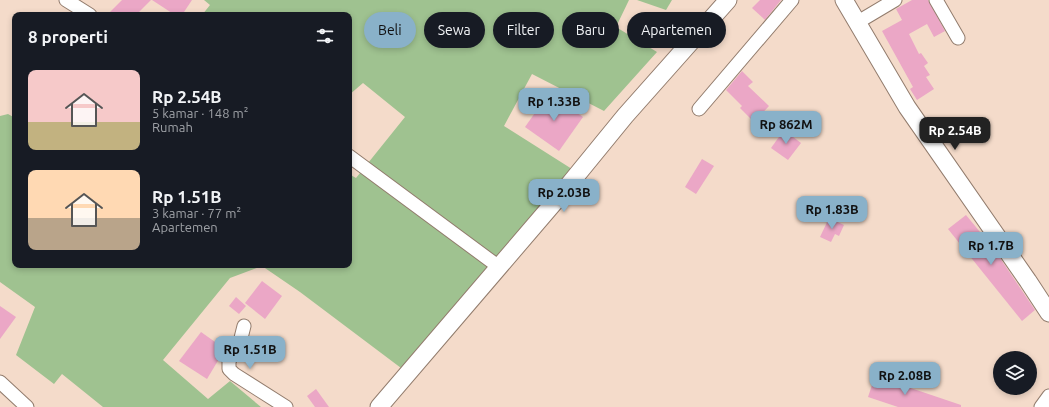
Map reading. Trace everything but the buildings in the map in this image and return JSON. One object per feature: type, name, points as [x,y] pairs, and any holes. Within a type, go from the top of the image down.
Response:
[{"type":"street","points":[[66,0],[85,12]]},
{"type":"street","points":[[379,407],[588,162],[625,116],[728,0]]},
{"type":"street","points":[[699,109],[792,0]]},
{"type":"street","points":[[844,0],[907,107],[1049,313]]},
{"type":"street","points":[[858,22],[895,0]]},
{"type":"street","points":[[936,0],[958,38]]},
{"type":"street","points":[[352,158],[499,267]]},
{"type":"street","points":[[244,326],[240,342],[229,361],[229,369],[286,407]]},
{"type":"street","points":[[0,382],[27,407]]},
{"type":"street","points":[[1041,407],[1049,396]]},
{"type":"green space","points":[[204,0],[629,0],[619,21],[619,12],[562,12],[562,48],[619,48],[619,29],[627,34],[627,48],[650,48],[657,52],[604,111],[532,74],[504,126],[583,176],[452,336],[413,377],[300,292],[265,268],[352,268],[352,176],[356,178],[405,117],[363,83],[352,92],[352,12],[204,12],[210,5]]},
{"type":"green space","points":[[637,0],[672,0],[666,10]]},
{"type":"green space","points":[[8,114],[12,116],[12,268],[257,268],[230,278],[163,360],[208,399],[230,381],[261,407],[103,407],[62,374],[54,384],[16,355],[35,307],[0,282],[0,116]]}]
